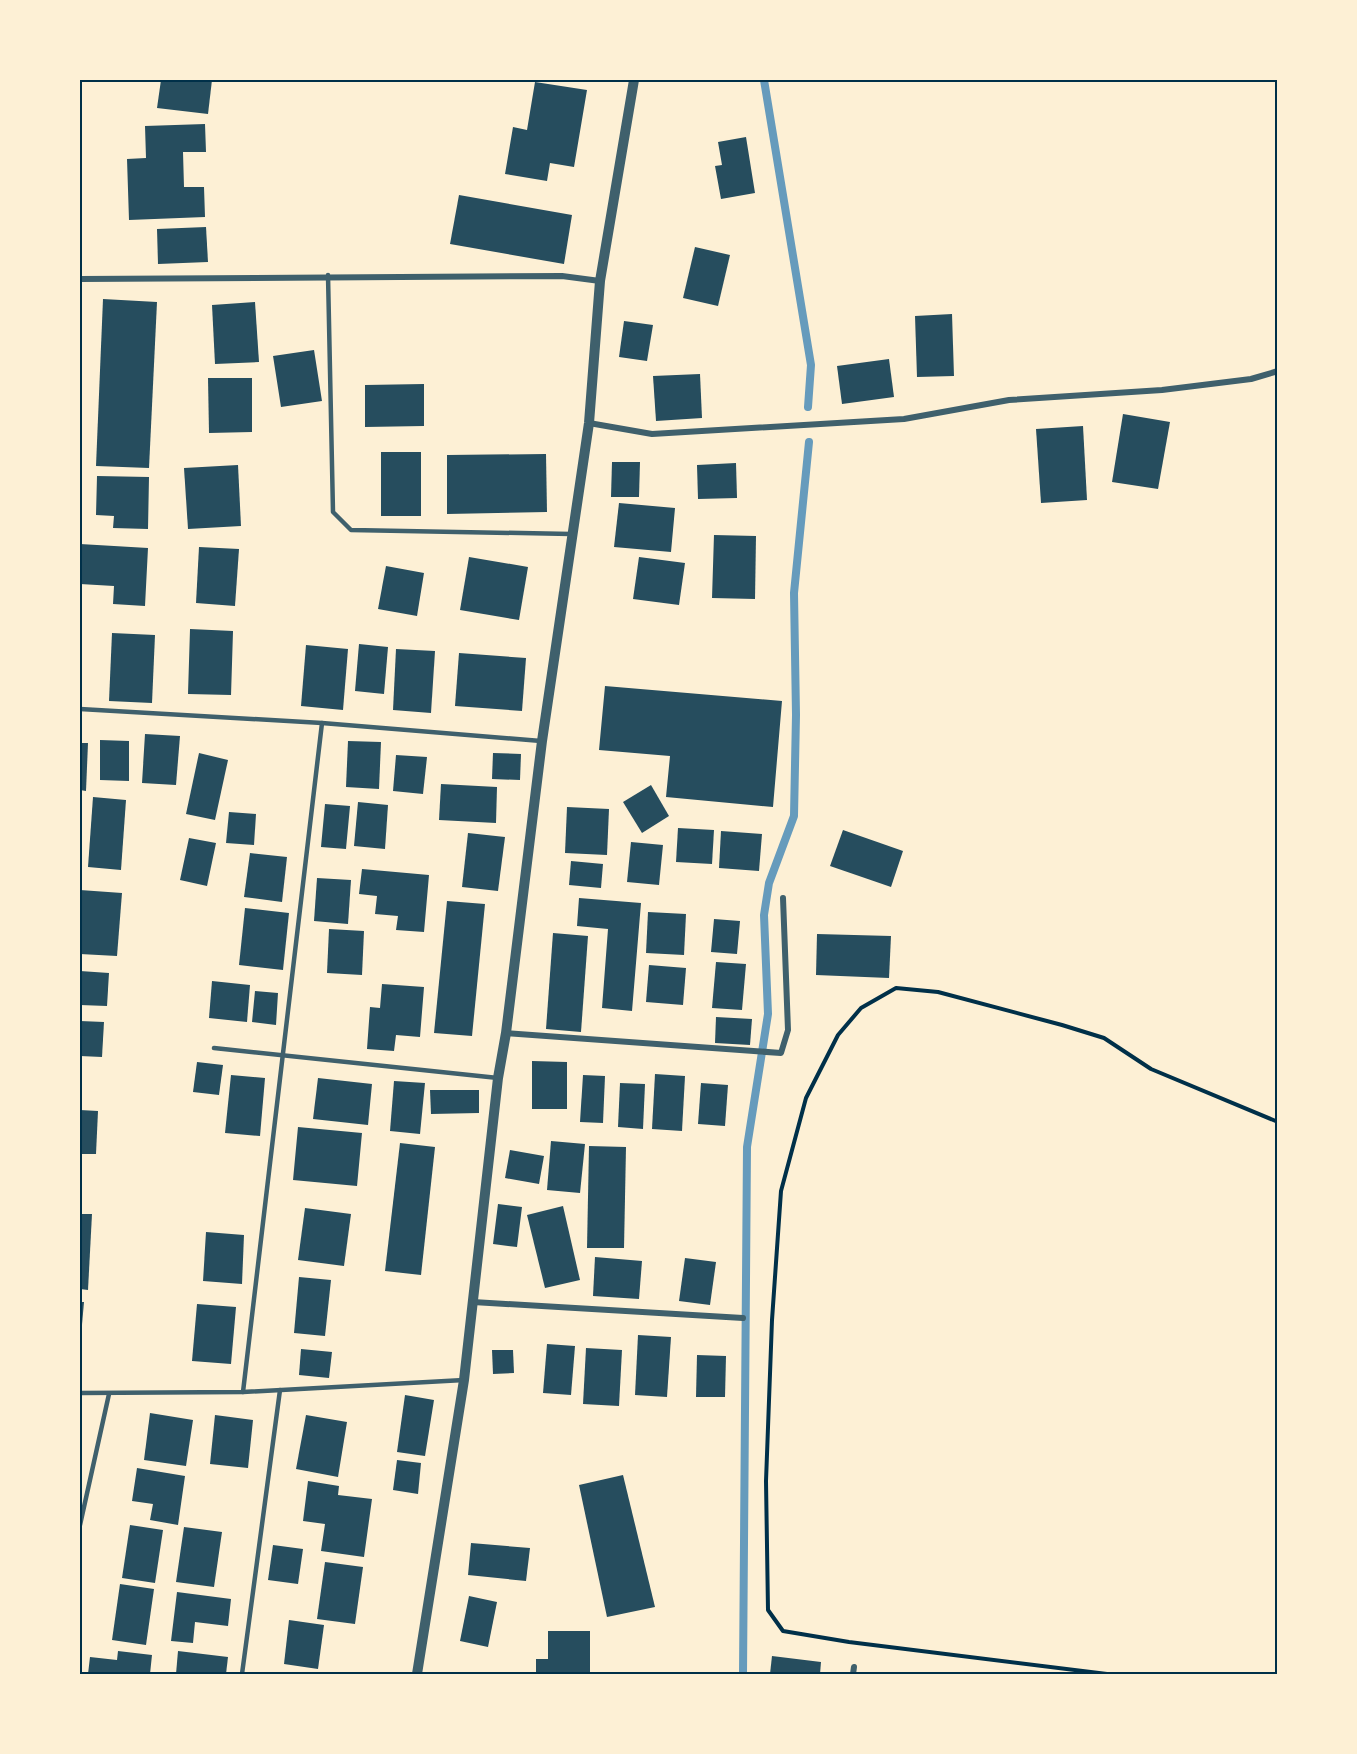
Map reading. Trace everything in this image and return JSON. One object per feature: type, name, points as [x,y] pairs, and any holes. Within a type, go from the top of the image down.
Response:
[{"type":"street","points":[[417,1674],[464,1380],[498,1077],[506,1033],[542,741],[589,423],[600,282],[634,80]]},
{"type":"street","points":[[80,279],[562,276],[600,282]]},
{"type":"street","points":[[589,423],[652,434],[904,419],[1010,400],[1162,390],[1251,379],[1278,371]]},
{"type":"street","points":[[506,1033],[781,1053],[788,1030],[783,898]]},
{"type":"street","points":[[473,1302],[742,1318]]},
{"type":"street","points":[[853,1674],[854,1666]]},
{"type":"lane","points":[[328,276],[333,512],[351,530],[571,534]]},
{"type":"lane","points":[[80,709],[322,723],[542,741]]},
{"type":"lane","points":[[243,1392],[322,723]]},
{"type":"lane","points":[[214,1048],[282,1057],[498,1077]]},
{"type":"lane","points":[[80,1392],[109,1394],[243,1392],[464,1380]]},
{"type":"lane","points":[[242,1674],[280,1390]]},
{"type":"lane","points":[[80,1525],[109,1394]]},
{"type":"path","points":[[1107,1674],[849,1642],[783,1631],[768,1610],[766,1481],[773,1308],[781,1191],[806,1098],[838,1035],[861,1008],[896,987],[938,992],[1104,1038],[1151,1069],[1278,1122]]},
{"type":"building","points":[[161,80],[212,80],[208,114],[157,108]]},
{"type":"building","points":[[535,82],[587,90],[574,167],[550,163],[547,181],[505,174],[513,127],[527,130]]},
{"type":"building","points":[[205,124],[206,152],[183,152],[184,187],[204,187],[205,217],[129,220],[127,159],[146,158],[145,126]]},
{"type":"building","points":[[746,137],[755,193],[721,199],[715,166],[722,165],[718,142]]},
{"type":"building","points":[[459,195],[572,215],[564,264],[450,244]]},
{"type":"building","points":[[206,227],[208,262],[158,264],[157,229]]},
{"type":"building","points":[[695,247],[730,255],[718,306],[683,298]]},
{"type":"building","points":[[103,299],[157,302],[149,468],[96,466]]},
{"type":"building","points":[[255,302],[259,362],[215,364],[212,305]]},
{"type":"building","points":[[952,314],[954,376],[917,377],[915,316]]},
{"type":"building","points":[[624,321],[653,325],[647,361],[619,357]]},
{"type":"building","points":[[314,350],[322,401],[281,407],[273,356]]},
{"type":"building","points":[[889,359],[894,397],[842,404],[837,366]]},
{"type":"building","points":[[700,374],[702,418],[656,421],[653,376]]},
{"type":"building","points":[[208,378],[252,378],[252,432],[209,433]]},
{"type":"building","points":[[424,384],[424,426],[365,427],[365,385]]},
{"type":"building","points":[[1123,414],[1170,422],[1158,489],[1112,482]]},
{"type":"building","points":[[1083,426],[1087,500],[1041,503],[1036,429]]},
{"type":"building","points":[[381,452],[421,452],[421,516],[381,516]]},
{"type":"building","points":[[546,454],[547,512],[447,514],[447,455]]},
{"type":"building","points":[[612,462],[640,462],[639,497],[611,497]]},
{"type":"building","points":[[736,463],[737,498],[698,499],[697,465]]},
{"type":"building","points":[[238,465],[241,526],[188,529],[184,468]]},
{"type":"building","points":[[97,476],[149,477],[148,529],[113,528],[114,516],[96,515]]},
{"type":"building","points":[[619,503],[675,508],[671,552],[614,547]]},
{"type":"building","points":[[714,535],[756,536],[755,599],[712,598]]},
{"type":"building","points":[[80,544],[148,548],[145,606],[113,604],[114,586],[80,584]]},
{"type":"building","points":[[199,547],[239,549],[235,606],[196,603]]},
{"type":"building","points":[[469,557],[528,567],[519,620],[460,610]]},
{"type":"building","points":[[639,557],[685,563],[679,605],[633,599]]},
{"type":"building","points":[[386,566],[424,573],[417,616],[378,609]]},
{"type":"building","points":[[190,629],[233,631],[231,695],[188,694]]},
{"type":"building","points":[[112,633],[155,635],[152,703],[109,701]]},
{"type":"building","points":[[359,644],[388,647],[384,694],[355,691]]},
{"type":"building","points":[[306,645],[348,649],[343,710],[301,706]]},
{"type":"building","points":[[396,649],[435,651],[431,713],[393,710]]},
{"type":"building","points":[[459,653],[526,658],[522,711],[455,706]]},
{"type":"building","points":[[605,686],[782,701],[773,807],[666,797],[670,756],[599,750]]},
{"type":"building","points":[[145,734],[180,736],[176,785],[142,783]]},
{"type":"building","points":[[100,740],[129,741],[129,781],[100,780]]},
{"type":"building","points":[[348,741],[381,742],[379,789],[346,787]]},
{"type":"building","points":[[80,743],[88,743],[86,791],[80,790]]},
{"type":"building","points":[[199,753],[228,760],[215,820],[186,814]]},
{"type":"building","points":[[493,753],[521,754],[520,780],[492,779]]},
{"type":"building","points":[[396,755],[427,757],[423,794],[393,791]]},
{"type":"building","points":[[441,784],[497,787],[496,823],[439,820]]},
{"type":"building","points":[[651,785],[669,816],[642,833],[623,802]]},
{"type":"building","points":[[93,797],[126,800],[121,870],[88,867]]},
{"type":"building","points":[[358,802],[388,805],[385,849],[354,846]]},
{"type":"building","points":[[325,804],[350,806],[346,849],[321,847]]},
{"type":"building","points":[[567,807],[609,809],[607,855],[565,853]]},
{"type":"building","points":[[229,812],[256,814],[254,845],[226,843]]},
{"type":"building","points":[[678,828],[714,830],[712,864],[676,862]]},
{"type":"building","points":[[843,830],[903,851],[891,887],[830,866]]},
{"type":"building","points":[[721,831],[762,834],[759,871],[719,868]]},
{"type":"building","points":[[468,833],[505,837],[498,891],[462,887]]},
{"type":"building","points":[[189,838],[216,843],[207,886],[180,880]]},
{"type":"building","points":[[631,842],[663,845],[659,885],[627,882]]},
{"type":"building","points":[[250,853],[287,857],[282,902],[244,897]]},
{"type":"building","points":[[571,861],[603,864],[601,888],[569,885]]},
{"type":"building","points":[[362,869],[429,875],[424,932],[396,930],[398,916],[375,914],[377,896],[359,894]]},
{"type":"building","points":[[317,878],[351,880],[348,924],[314,921]]},
{"type":"building","points":[[80,890],[122,893],[117,956],[80,954]]},
{"type":"building","points":[[579,898],[641,903],[632,1011],[602,1008],[608,929],[577,926]]},
{"type":"building","points":[[447,901],[485,904],[472,1036],[434,1033]]},
{"type":"building","points":[[245,908],[289,913],[283,970],[239,965]]},
{"type":"building","points":[[648,912],[686,914],[684,955],[646,953]]},
{"type":"building","points":[[714,919],[740,921],[737,954],[711,952]]},
{"type":"building","points":[[329,929],[364,931],[362,975],[327,973]]},
{"type":"building","points":[[553,933],[588,936],[581,1032],[546,1029]]},
{"type":"building","points":[[817,934],[891,936],[889,978],[816,975]]},
{"type":"building","points":[[716,962],[746,964],[742,1010],[712,1008]]},
{"type":"building","points":[[649,965],[686,968],[683,1005],[646,1002]]},
{"type":"building","points":[[80,971],[109,973],[107,1006],[80,1005]]},
{"type":"building","points":[[212,981],[250,985],[247,1022],[209,1018]]},
{"type":"building","points":[[382,984],[424,987],[420,1037],[396,1035],[394,1051],[367,1049],[370,1007],[380,1008]]},
{"type":"building","points":[[255,991],[278,993],[276,1025],[252,1022]]},
{"type":"building","points":[[716,1017],[752,1019],[750,1045],[715,1043]]},
{"type":"building","points":[[80,1021],[104,1022],[102,1057],[80,1056]]},
{"type":"building","points":[[532,1061],[567,1062],[567,1109],[532,1109]]},
{"type":"building","points":[[197,1062],[223,1065],[219,1095],[193,1092]]},
{"type":"building","points":[[655,1074],[685,1076],[682,1131],[652,1129]]},
{"type":"building","points":[[231,1075],[265,1078],[260,1136],[225,1133]]},
{"type":"building","points":[[583,1075],[605,1076],[603,1123],[580,1122]]},
{"type":"building","points":[[318,1078],[372,1084],[368,1125],[313,1119]]},
{"type":"building","points":[[394,1081],[425,1083],[420,1134],[390,1131]]},
{"type":"building","points":[[620,1083],[645,1084],[643,1129],[618,1127]]},
{"type":"building","points":[[701,1083],[728,1085],[725,1126],[698,1124]]},
{"type":"building","points":[[430,1090],[479,1090],[479,1113],[431,1114]]},
{"type":"building","points":[[80,1110],[98,1111],[96,1154],[80,1154]]},
{"type":"building","points":[[298,1127],[362,1133],[357,1186],[293,1180]]},
{"type":"building","points":[[551,1141],[585,1144],[580,1193],[547,1190]]},
{"type":"building","points":[[400,1143],[435,1147],[421,1275],[385,1271]]},
{"type":"building","points":[[589,1146],[626,1147],[624,1248],[587,1248]]},
{"type":"building","points":[[510,1150],[544,1156],[539,1184],[505,1178]]},
{"type":"building","points":[[498,1204],[522,1207],[517,1247],[493,1244]]},
{"type":"building","points":[[563,1206],[580,1280],[545,1288],[527,1215]]},
{"type":"building","points":[[305,1208],[351,1214],[344,1266],[298,1260]]},
{"type":"building","points":[[80,1214],[92,1214],[88,1290],[80,1289]]},
{"type":"building","points":[[206,1232],[244,1235],[242,1284],[203,1281]]},
{"type":"building","points":[[595,1257],[642,1261],[639,1299],[593,1296]]},
{"type":"building","points":[[685,1258],[716,1262],[710,1305],[679,1301]]},
{"type":"building","points":[[299,1277],[331,1280],[325,1336],[294,1333]]},
{"type":"building","points":[[80,1302],[84,1302],[81,1336],[80,1336]]},
{"type":"building","points":[[197,1304],[236,1307],[231,1364],[192,1361]]},
{"type":"building","points":[[638,1335],[671,1337],[667,1397],[635,1395]]},
{"type":"building","points":[[547,1344],[575,1346],[571,1395],[543,1393]]},
{"type":"building","points":[[586,1348],[622,1350],[619,1406],[583,1404]]},
{"type":"building","points":[[301,1349],[332,1352],[329,1378],[299,1375]]},
{"type":"building","points":[[492,1350],[513,1350],[514,1373],[493,1374]]},
{"type":"building","points":[[697,1355],[726,1356],[725,1397],[696,1397]]},
{"type":"building","points":[[405,1395],[434,1400],[425,1456],[397,1452]]},
{"type":"building","points":[[150,1413],[193,1420],[186,1466],[144,1460]]},
{"type":"building","points":[[215,1415],[253,1420],[248,1468],[210,1464]]},
{"type":"building","points":[[306,1415],[347,1422],[338,1477],[296,1469]]},
{"type":"building","points":[[397,1460],[421,1463],[418,1494],[393,1490]]},
{"type":"building","points":[[137,1468],[185,1476],[178,1525],[150,1520],[153,1504],[132,1501]]},
{"type":"building","points":[[623,1475],[655,1607],[607,1617],[579,1485]]},
{"type":"building","points":[[308,1481],[339,1486],[338,1495],[372,1499],[364,1557],[321,1551],[325,1524],[303,1521]]},
{"type":"building","points":[[130,1525],[163,1530],[155,1583],[122,1578]]},
{"type":"building","points":[[184,1527],[222,1532],[214,1587],[176,1582]]},
{"type":"building","points":[[471,1543],[530,1548],[526,1581],[468,1575]]},
{"type":"building","points":[[273,1545],[303,1549],[298,1584],[268,1580]]},
{"type":"building","points":[[325,1562],[363,1567],[355,1624],[317,1619]]},
{"type":"building","points":[[120,1584],[154,1589],[146,1645],[112,1640]]},
{"type":"building","points":[[177,1592],[231,1599],[228,1626],[195,1622],[193,1643],[171,1641]]},
{"type":"building","points":[[469,1596],[497,1602],[488,1647],[460,1641]]},
{"type":"building","points":[[289,1620],[324,1625],[318,1669],[284,1664]]},
{"type":"building","points":[[548,1631],[590,1631],[590,1674],[536,1674],[536,1659],[548,1659]]},
{"type":"building","points":[[118,1651],[152,1655],[150,1674],[88,1674],[90,1657],[117,1660]]},
{"type":"building","points":[[178,1651],[228,1657],[226,1674],[176,1674]]},
{"type":"building","points":[[772,1656],[821,1662],[820,1674],[770,1674]]},
{"type":"waterway","points":[[764,80],[811,365],[808,407]]},
{"type":"waterway","points":[[743,1674],[747,1147],[768,1014],[764,915],[769,883],[794,816],[796,715],[794,593],[809,442]]}]
